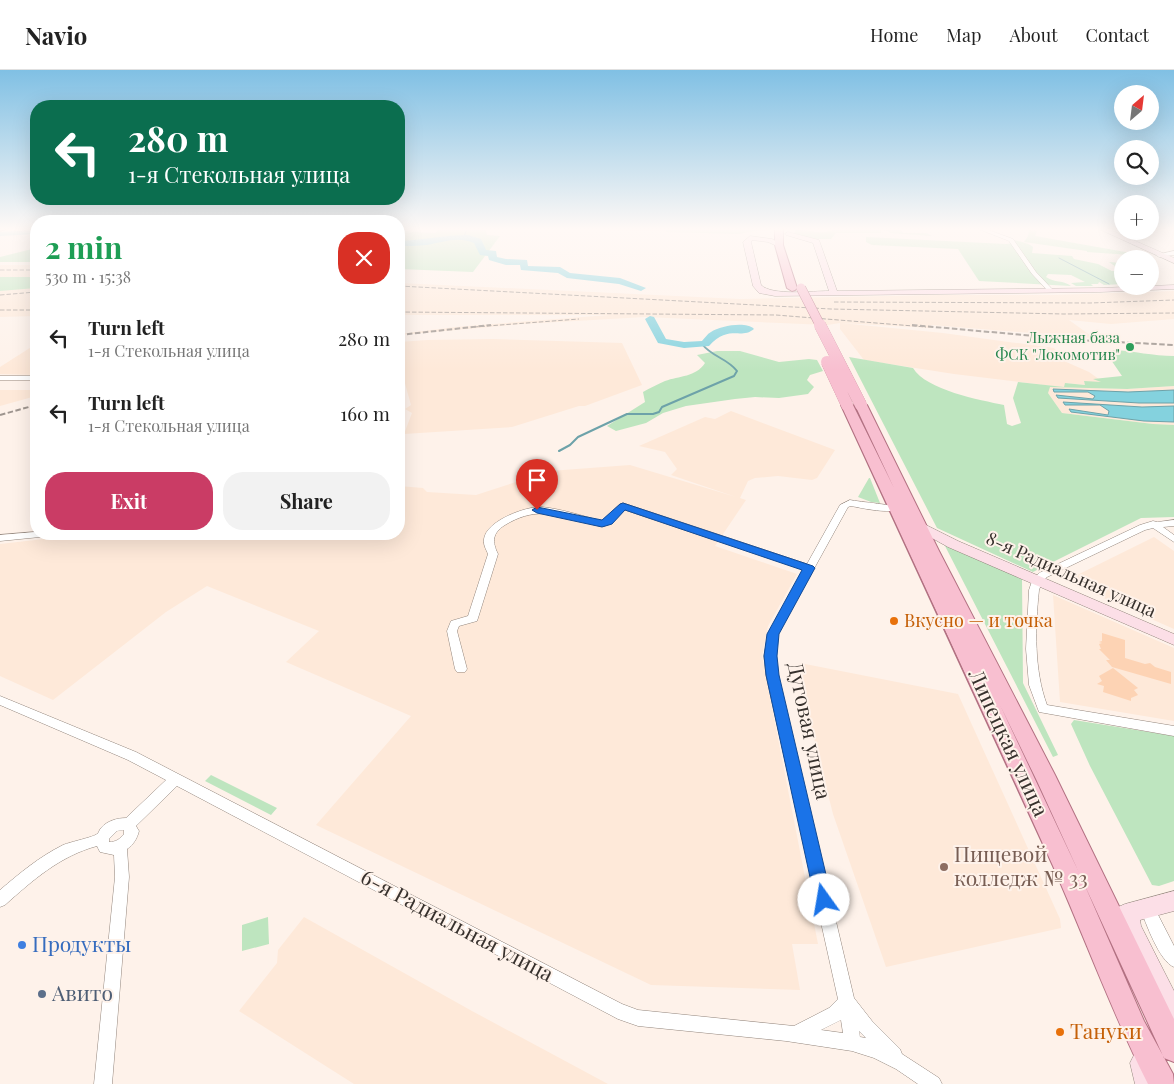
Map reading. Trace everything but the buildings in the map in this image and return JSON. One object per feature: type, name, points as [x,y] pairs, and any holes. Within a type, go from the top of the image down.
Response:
[{"type":"main road","points":[[755,275],[758,286],[762,291],[784,295],[1174,287]]},
{"type":"main road","points":[[792,275],[854,405]]},
{"type":"main road","points":[[794,275],[797,288]]},
{"type":"main road","points":[[828,275],[834,294]]},
{"type":"main road","name":"Липецкая улица","points":[[854,405],[896,508],[978,679],[1121,916],[1135,1030],[1163,1084]]},
{"type":"main road","name":"Липецкая улица","points":[[854,405],[918,525],[1048,780],[1121,916],[1172,1033]]},
{"type":"main road","name":"8-я Радиальная улица","points":[[918,525],[953,544],[1174,640]]},
{"type":"main road","points":[[931,551],[941,544],[953,544]]},
{"type":"main road","points":[[1121,916],[1174,901]]},
{"type":"main road","points":[[1135,1030],[1147,1084]]},
{"type":"street","points":[[1036,275],[1051,291]]},
{"type":"street","points":[[0,378],[30,378]]},
{"type":"street","name":"Дуговая улица","points":[[852,1043],[847,1002],[772,675],[770,656],[773,634],[846,503],[896,508]]},
{"type":"street","points":[[461,670],[452,631],[455,624],[473,618],[493,554],[489,544],[490,534],[501,522],[531,511],[543,510],[602,524],[608,522],[623,506],[809,568]]},
{"type":"street","points":[[1174,523],[1153,524],[1143,527],[1043,575],[1037,581],[1034,590],[1032,654],[1035,688],[1043,709],[1174,731]]},
{"type":"street","points":[[1153,524],[1174,539]]},
{"type":"street","points":[[0,538],[30,535]]},
{"type":"street","name":"6-я Радиальная улица","points":[[0,700],[37,718],[123,752],[618,1011],[638,1018],[852,1043],[877,1050],[902,1063],[933,1084]]},
{"type":"street","points":[[128,825],[132,831],[131,835],[120,846],[105,848],[102,845],[104,833],[114,826],[128,825],[176,779]]},
{"type":"street","points":[[0,900],[29,874],[56,855],[68,848],[102,839]]},
{"type":"street","points":[[103,1084],[122,877],[120,846]]},
{"type":"street","points":[[1121,916],[1166,948],[1174,960]]},
{"type":"street","points":[[795,1035],[835,1014],[847,1002]]},
{"type":"street","name":"Дуговая улица","points":[[847,1002],[866,1027],[902,1063]]},
{"type":"shaded area","points":[[0,275],[30,275],[30,316],[0,317]]},
{"type":"shaded area","points":[[405,283],[740,299],[1114,293],[1114,295],[1159,295],[1159,291],[1174,291],[1174,319],[1111,324],[1069,320],[1094,338],[931,325],[932,328],[841,323],[943,333],[1054,348],[1064,361],[1089,372],[1103,382],[1084,382],[1086,385],[1065,383],[1065,387],[1127,389],[1174,386],[1174,425],[1062,413],[1048,393],[1049,387],[1061,387],[954,374],[864,360],[840,329],[840,323],[827,325],[645,317],[523,324],[405,334],[455,327],[609,315],[405,315]]},
{"type":"shaded area","points":[[493,339],[622,343],[642,385],[585,406],[579,406],[512,427],[405,434],[412,413],[405,409],[411,405],[405,384],[405,342]]},
{"type":"shaded area","points":[[30,348],[30,375],[0,374],[0,367]]},
{"type":"shaded area","points":[[0,390],[30,390],[30,398],[0,406]]},
{"type":"shaded area","points":[[731,411],[835,450],[817,478],[812,480],[778,476],[755,478],[748,481],[740,498],[746,500],[715,546],[797,574],[768,626],[762,656],[818,944],[792,944],[800,990],[651,985],[316,825],[411,716],[286,662],[319,631],[207,586],[166,612],[53,700],[0,676],[0,544],[35,540],[405,540],[405,486],[423,488],[427,492],[476,495],[550,471],[630,465],[736,497],[671,475],[677,469],[665,452],[639,446],[705,417],[715,419]]},
{"type":"shaded area","points":[[1154,537],[1174,551],[1174,629],[1065,581]]},
{"type":"shaded area","points":[[1053,595],[1174,648],[1174,721],[1060,702]]},
{"type":"shaded area","name":"Пищевой колледж № 33","points":[[800,663],[958,694],[1060,919],[1061,928],[886,967],[833,814],[797,671]]},
{"type":"shaded area","points":[[304,917],[608,1084],[354,1084],[239,1011],[277,963],[278,950]]},
{"type":"green space","points":[[975,275],[1047,275],[1046,277],[1049,279],[1071,286],[979,281]]},
{"type":"green space","points":[[1072,275],[1114,275],[1114,284],[1104,285],[1099,282],[1098,284],[1091,284],[1093,286],[1076,286],[1071,283],[1085,282]]},
{"type":"green space","points":[[0,277],[30,277],[30,288],[0,291]]},
{"type":"green space","points":[[1113,350],[1174,356],[1174,386],[1127,389],[1050,387],[1048,393],[1062,413],[1174,425],[1174,517],[1141,518],[1033,572],[937,528],[849,357],[913,368],[920,376],[941,388],[968,397],[1004,405],[1007,424],[1012,426],[1021,423],[1013,398],[1018,382],[1064,387],[1065,383],[1085,385],[1084,381],[1101,382],[1093,379],[1122,376],[1107,354]]},
{"type":"green space","points":[[717,351],[740,351],[779,362],[817,360],[823,371],[810,375],[807,380],[814,387],[808,394],[779,398],[755,397],[686,406],[663,413],[646,423],[616,431],[607,426],[645,402],[643,392],[665,381],[692,374],[701,368],[705,363],[697,355]]},
{"type":"green space","points":[[870,478],[880,503],[858,497]]},
{"type":"green space","points":[[944,544],[1022,579],[1023,683],[1058,755],[1053,757]]},
{"type":"green space","points":[[1074,720],[1174,736],[1174,881],[1159,886],[1152,885],[1090,766],[1071,724]]},
{"type":"green space","points":[[211,775],[277,808],[271,815],[205,781]]},
{"type":"green space","points":[[268,917],[269,944],[242,951],[242,925]]},
{"type":"water","points":[[1053,389],[1128,392],[1174,390],[1174,403],[1139,403],[1058,398],[1056,395],[1093,399],[1095,396],[1088,392],[1054,392]]},
{"type":"water","points":[[1063,402],[1142,407],[1174,406],[1174,422],[1144,421],[1071,412],[1069,409],[1108,415],[1109,411],[1100,405],[1065,405]]},
{"type":"waterway","points":[[570,275],[620,281],[641,288]]},
{"type":"waterway","points":[[1092,275],[1109,284]]},
{"type":"waterway","points":[[650,319],[662,341],[684,345],[705,344],[713,335],[724,330],[749,329]]},
{"type":"waterway","points":[[559,451],[570,445],[578,437],[627,414],[653,414],[659,412],[662,407],[734,376],[737,371],[702,344]]},
{"type":"railway","points":[[405,286],[831,309],[1064,314],[1174,313]]},
{"type":"railway","points":[[0,295],[30,292]]},
{"type":"railway","points":[[834,302],[1090,303],[1174,300]]},
{"type":"railway","points":[[0,310],[30,310]]},
{"type":"railway","points":[[405,312],[776,315],[926,327]]},
{"type":"railway","points":[[474,327],[579,319]]},
{"type":"railway","points":[[405,334],[491,325]]},
{"type":"railway","points":[[912,325],[1080,340],[1174,345]]},
{"type":"railway","points":[[0,415],[30,407]]},
{"type":"place","name":"Лыжная база ФСК \"Локомотив\"","points":[[1130,347]]},
{"type":"place","name":"Вкусно — и точка","points":[[894,621]]},
{"type":"place","name":"Пищевой колледж № 33","points":[[944,867]]},
{"type":"place","name":"Продукты","points":[[22,945]]},
{"type":"place","name":"Авито","points":[[42,994]]},
{"type":"place","name":"Тануки","points":[[1060,1032]]},
{"type":"route","points":[[537,510],[602,524],[608,522],[623,506],[809,568],[773,634],[770,656],[772,675],[824,900]]}]
